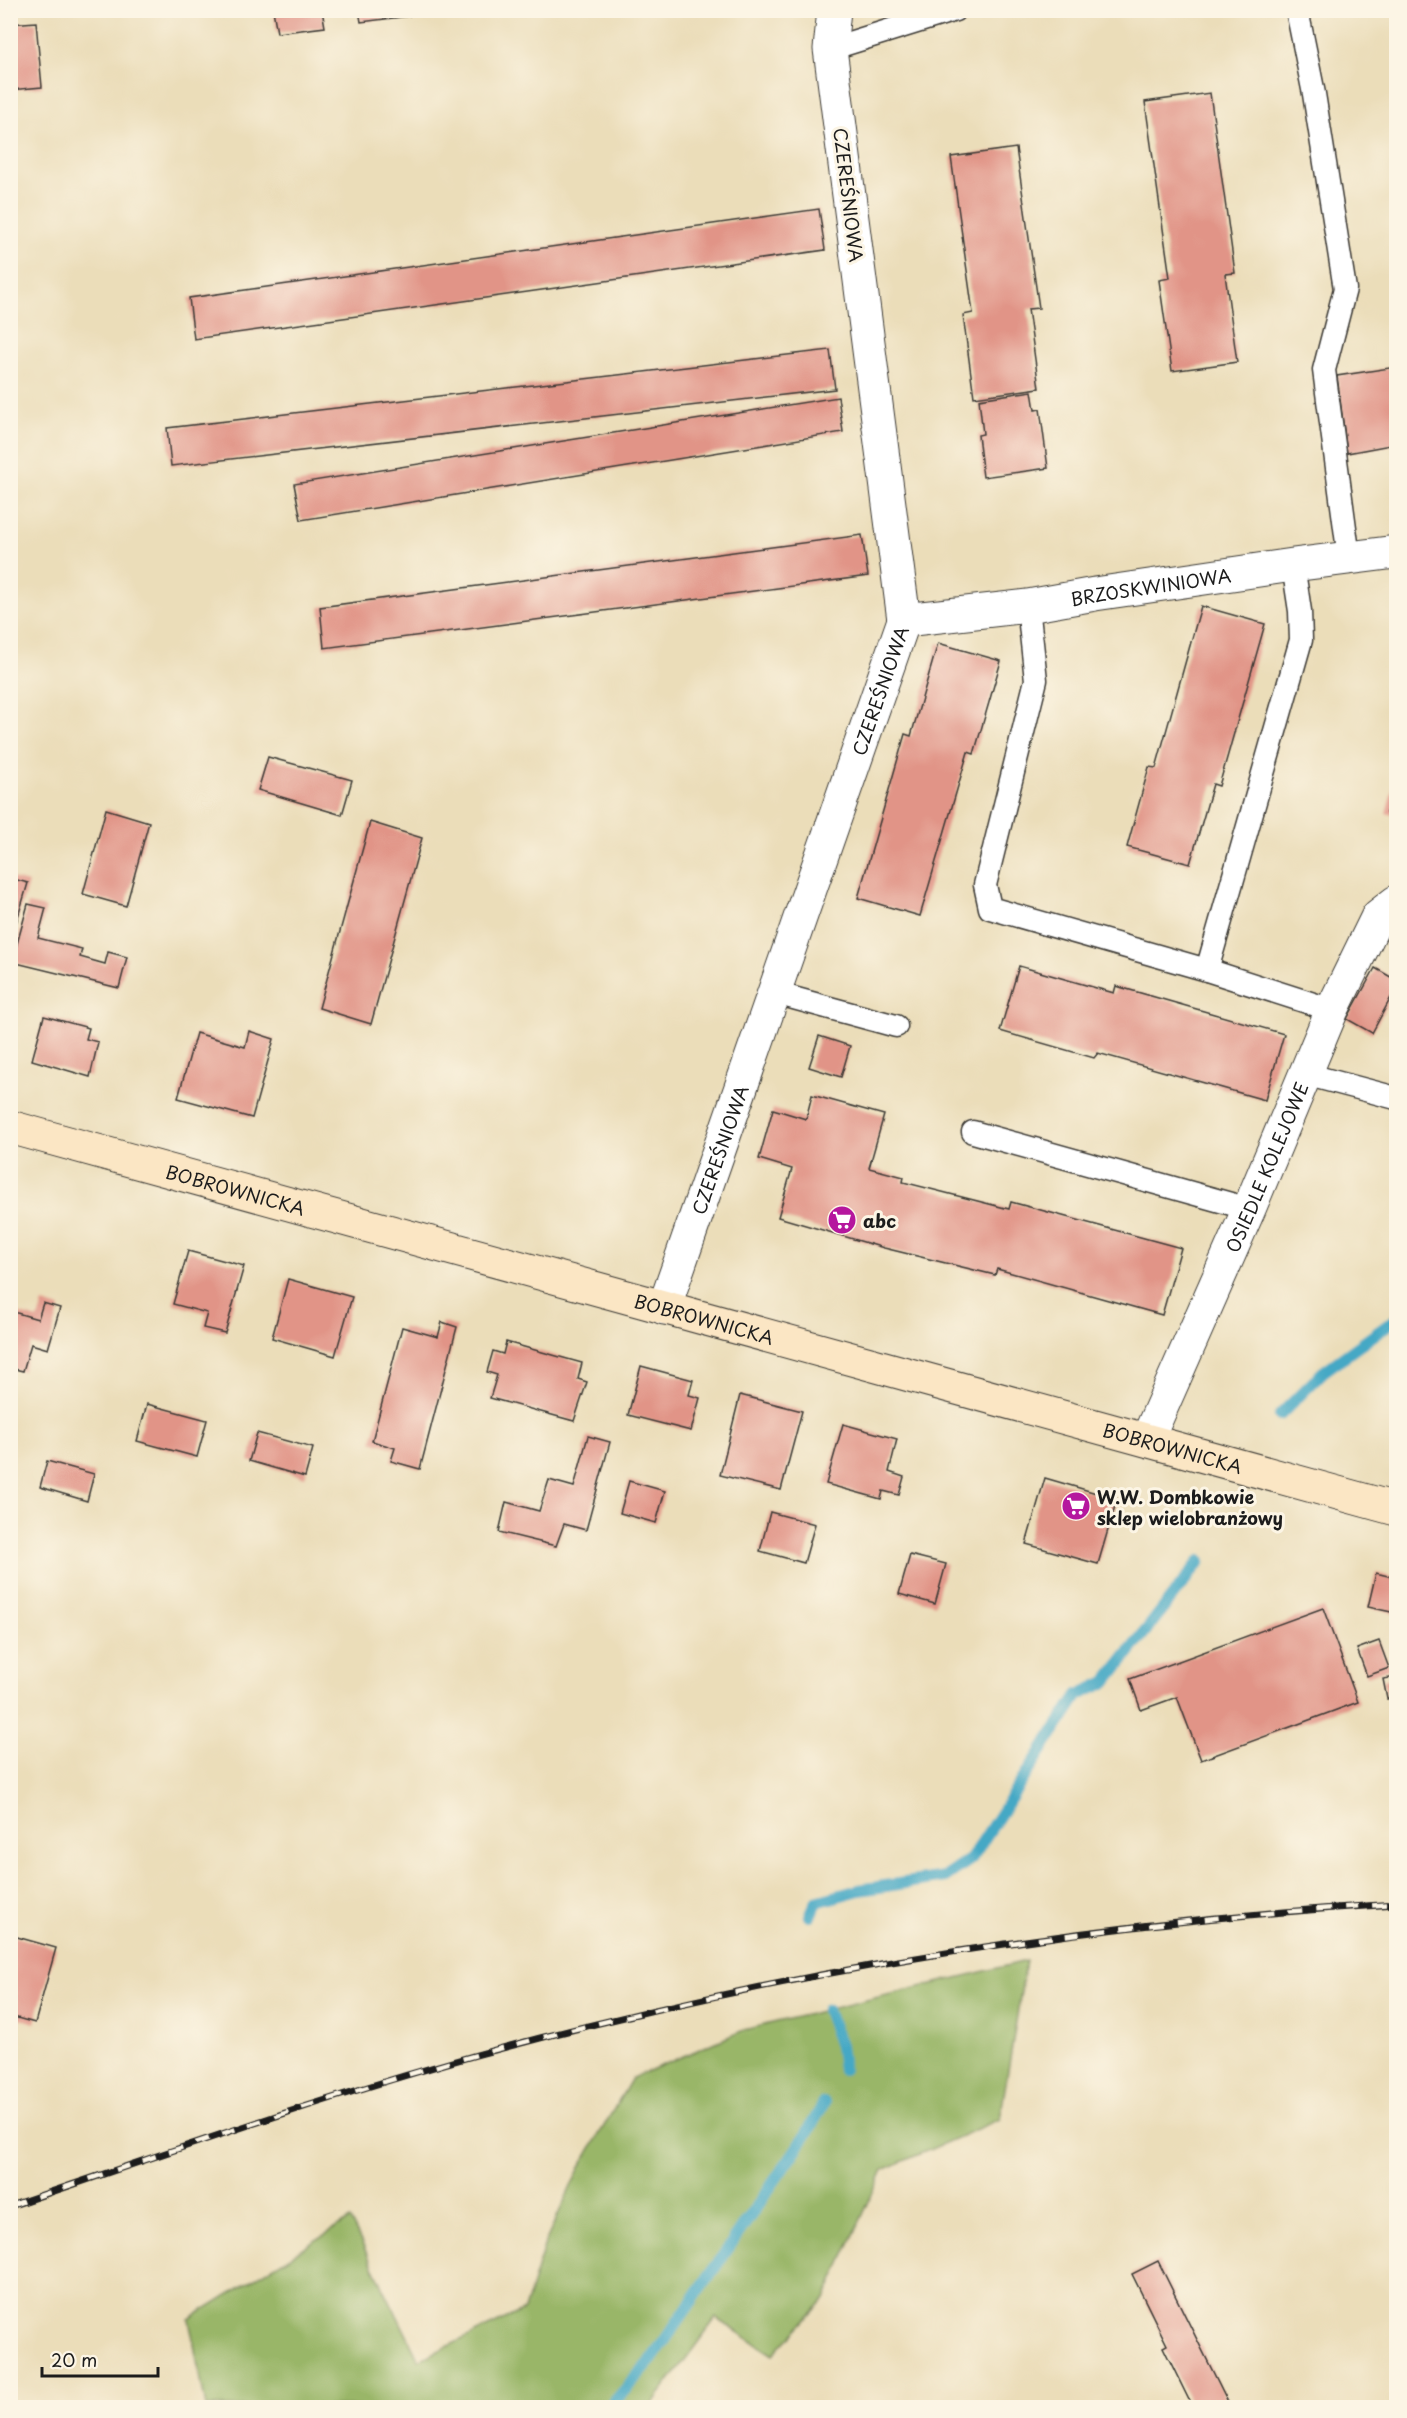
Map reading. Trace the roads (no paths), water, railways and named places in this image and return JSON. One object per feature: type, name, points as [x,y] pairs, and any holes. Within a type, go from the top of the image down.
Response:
[{"type":"street","name":"CZEREŚNIOWA","points":[[664,1308],[904,620],[830,50],[834,10]]},
{"type":"street","name":"BRZOSKWINIOWA","points":[[904,620],[1028,606],[1095,594],[1396,552]]},
{"type":"street","name":"OSIEDLE KOLEJOWE","points":[[1147,1440],[1249,1209],[1332,1010],[1378,916],[1396,902]]},
{"type":"street","name":"BOBROWNICKA","points":[[10,1127],[1396,1509]]},
{"type":"lane","points":[[830,50],[955,10]]},
{"type":"lane","points":[[1297,10],[1314,94],[1345,290],[1324,370],[1349,558]]},
{"type":"lane","points":[[1207,969],[1301,640],[1300,611],[1293,565]]},
{"type":"lane","points":[[1028,606],[1036,680],[985,885],[990,908],[1207,969],[1332,1010]]},
{"type":"lane","points":[[775,993],[896,1026]]},
{"type":"lane","points":[[1305,1074],[1396,1098]]},
{"type":"lane","points":[[973,1132],[1249,1209]]},
{"type":"waterway","points":[[1280,1415],[1323,1372],[1396,1319]]},
{"type":"waterway","points":[[810,1916],[816,1902],[859,1890],[945,1877],[971,1859],[1078,1695],[1106,1682],[1200,1561]]},
{"type":"waterway","points":[[827,2010],[840,2046],[843,2069]]},
{"type":"waterway","points":[[609,2408],[652,2359],[806,2135],[824,2103]]},
{"type":"railway","points":[[10,2206],[244,2127],[421,2071],[593,2025],[706,1998],[934,1955],[1049,1938],[1280,1912],[1396,1904]]},
{"type":"place","name":"abc","points":[[842,1220]]},
{"type":"place","name":"W.W. Dombkowie sklep wielobranżowy","points":[[1076,1506]]}]
